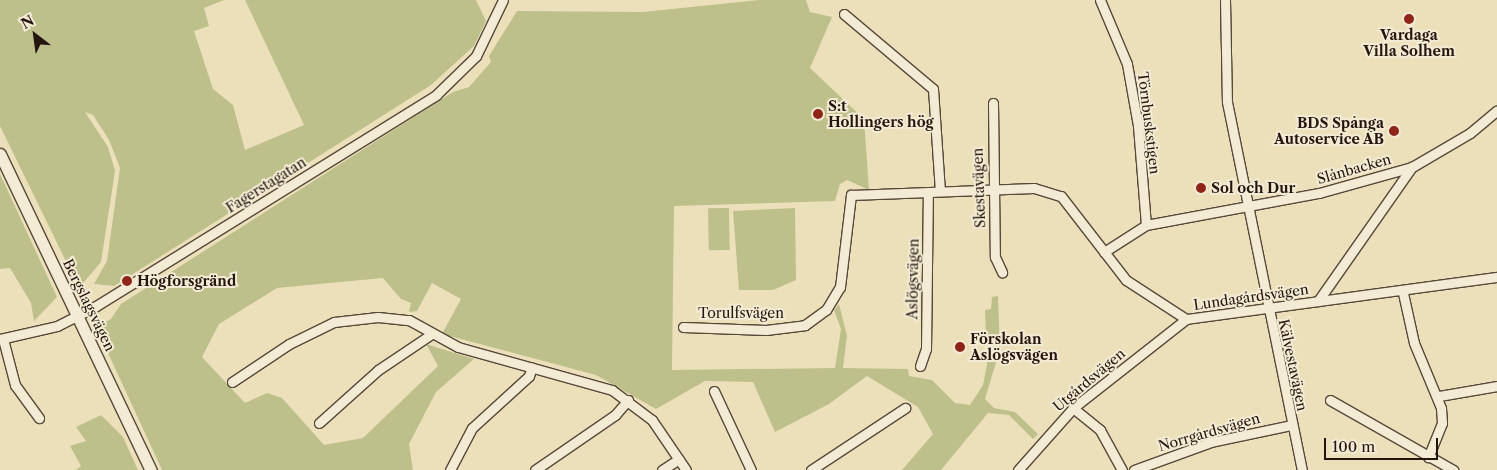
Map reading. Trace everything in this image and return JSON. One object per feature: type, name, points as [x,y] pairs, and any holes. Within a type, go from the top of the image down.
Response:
[{"type":"main road","name":"Bergslagsvägen","points":[[0,154],[151,470]]},
{"type":"street","name":"Fagerstagatan","points":[[1,339],[58,326],[78,315],[436,95],[476,56],[503,0]]},
{"type":"street","name":"Törnbuskstigen","points":[[1100,0],[1127,64],[1138,126],[1146,225]]},
{"type":"street","name":"Kälvestavägen","points":[[1225,0],[1227,102],[1266,307],[1302,470]]},
{"type":"street","points":[[844,14],[933,89],[940,191]]},
{"type":"street","name":"Skestavägen","points":[[993,103],[995,258],[1002,272]]},
{"type":"street","points":[[1318,301],[1412,167],[1470,132],[1497,110]]},
{"type":"street","name":"Slånbacken","points":[[1104,252],[1146,225],[1319,193],[1412,167]]},
{"type":"street","name":"Lundagårdsvägen","points":[[851,195],[1034,188],[1061,196],[1126,280],[1186,319],[1266,307],[1403,293],[1497,277]]},
{"type":"street","name":"Aslögsvägen","points":[[920,366],[926,349],[928,192]]},
{"type":"street","name":"Torulfsvägen","points":[[683,327],[766,330],[805,325],[826,310],[840,287],[851,195]]},
{"type":"street","points":[[1403,293],[1414,343],[1439,396],[1442,423],[1428,457]]},
{"type":"street","name":"Utgårdsvägen","points":[[1018,470],[1073,408],[1186,319]]},
{"type":"street","points":[[232,382],[289,344],[343,320],[409,320],[430,335],[532,367],[594,382],[628,400],[652,420],[686,470]]},
{"type":"street","points":[[319,423],[378,370],[430,335]]},
{"type":"street","points":[[1,339],[15,385],[38,418]]},
{"type":"street","points":[[450,470],[472,428],[529,376],[532,367]]},
{"type":"street","points":[[1439,396],[1497,386]]},
{"type":"street","points":[[714,391],[751,470]]},
{"type":"street","points":[[535,470],[616,415],[628,400]]},
{"type":"street","points":[[1330,400],[1453,470]]},
{"type":"street","points":[[810,470],[904,408]]},
{"type":"street","points":[[1073,408],[1100,430],[1122,470]]},
{"type":"street","name":"Norrgårdsvägen","points":[[1134,470],[1212,442],[1292,425]]},
{"type":"street","points":[[662,470],[679,459]]},
{"type":"green space","points":[[0,0],[224,0],[204,8],[209,26],[194,31],[213,89],[233,105],[245,150],[304,125],[245,0],[476,0],[486,21],[474,46],[431,85],[114,286],[94,284],[107,261],[120,168],[109,140],[93,115],[85,112],[108,147],[115,171],[101,262],[79,288],[0,126]]},
{"type":"green space","points":[[759,0],[806,0],[810,12],[832,17],[810,68],[864,119],[869,190],[847,180],[840,184],[835,201],[674,206],[672,370],[835,368],[841,329],[834,310],[839,304],[847,336],[843,368],[908,369],[909,376],[932,380],[955,403],[970,405],[983,385],[987,365],[985,310],[991,309],[992,297],[998,296],[1000,349],[985,399],[994,408],[1015,412],[1038,434],[1033,439],[1009,415],[988,413],[941,470],[902,470],[933,434],[918,407],[867,376],[829,404],[775,432],[753,382],[705,381],[656,409],[596,375],[442,334],[461,299],[432,283],[417,311],[409,312],[411,303],[401,299],[383,278],[277,288],[219,324],[202,357],[245,403],[267,393],[282,398],[324,445],[363,438],[438,366],[426,344],[474,359],[436,392],[409,444],[413,470],[162,470],[96,327],[111,319],[121,304],[453,92],[469,87],[491,62],[489,56],[517,11],[643,12]]},
{"type":"green space","points":[[0,174],[57,297],[34,321],[31,303],[10,268],[0,269]]},
{"type":"green space","points":[[708,208],[729,208],[730,250],[709,250]]},
{"type":"green space","points":[[795,208],[796,280],[773,290],[739,290],[733,211]]},
{"type":"green space","points":[[101,415],[123,437],[138,470],[76,470],[81,466],[70,446],[86,441],[76,427]]},
{"type":"place","name":"Vardaga Villa Solhem","points":[[1409,19]]},
{"type":"place","name":"S:t Hollingers hög","points":[[818,114]]},
{"type":"place","name":"BDS Spånga Autoservice AB","points":[[1394,131]]},
{"type":"place","name":"Sol och Dur","points":[[1201,188]]},
{"type":"place","name":"Högforsgränd","points":[[127,281]]},
{"type":"place","name":"Förskolan Aslögsvägen","points":[[960,347]]}]
